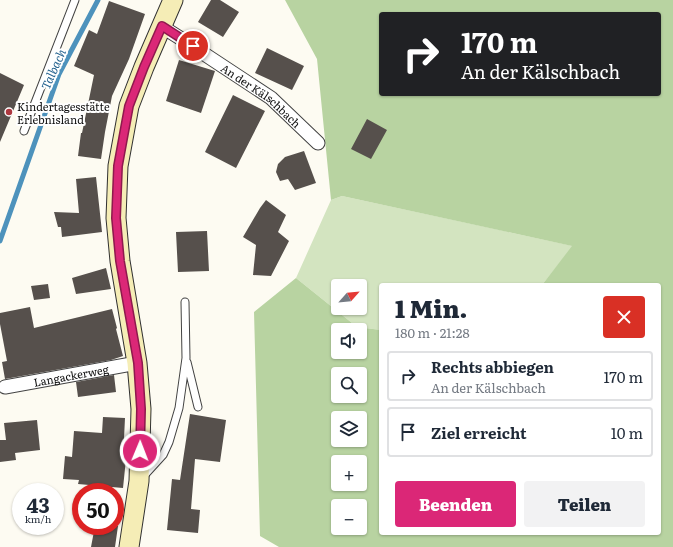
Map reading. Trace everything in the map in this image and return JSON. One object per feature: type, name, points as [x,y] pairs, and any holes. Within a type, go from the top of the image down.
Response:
[{"type":"main road","points":[[129,547],[139,481],[141,409],[138,363],[120,261],[116,218],[118,166],[129,106],[173,0]]},
{"type":"street","name":"An der Kälschbach","points":[[162,26],[270,98],[318,143]]},
{"type":"street","name":"Langackerweg","points":[[5,387],[138,363]]},
{"type":"lane","points":[[24,131],[75,0]]},
{"type":"lane","points":[[139,481],[163,455],[179,408],[186,358],[185,302]]},
{"type":"lane","points":[[186,358],[198,407]]},
{"type":"green space","points":[[285,0],[673,0],[673,547],[279,547],[260,536],[254,312],[296,278],[331,306],[331,315],[342,315],[352,323],[331,323],[331,359],[367,359],[367,328],[379,330],[379,535],[661,535],[661,283],[544,283],[572,246],[342,196],[331,200],[317,59]]},
{"type":"green space","points":[[342,196],[573,246],[544,283],[379,283],[379,330],[367,328],[367,323],[352,323],[342,315],[367,315],[367,279],[331,279],[331,306],[296,278],[331,200]]},
{"type":"building","points":[[211,0],[220,0],[239,12],[223,37],[198,22]]},
{"type":"building","points":[[109,1],[145,14],[129,59],[112,96],[101,159],[78,156],[81,133],[94,75],[74,66],[89,30],[97,34]]},
{"type":"building","points":[[267,48],[304,66],[292,90],[255,73]]},
{"type":"building","points":[[179,60],[215,71],[201,113],[166,101]]},
{"type":"building","points":[[0,73],[24,85],[0,142]]},
{"type":"building","points":[[233,95],[265,111],[236,168],[205,152]]},
{"type":"building","points":[[367,119],[387,130],[371,159],[351,149]]},
{"type":"building","points":[[304,151],[316,183],[295,190],[288,179],[280,181],[276,172],[278,164],[285,157]]},
{"type":"building","points":[[96,177],[102,232],[62,237],[61,227],[58,227],[54,212],[79,213],[76,179]]},
{"type":"building","points":[[266,200],[286,215],[278,232],[289,241],[271,276],[253,275],[256,245],[243,237]]},
{"type":"building","points":[[207,231],[209,271],[178,272],[176,232]]},
{"type":"building","points":[[106,268],[111,289],[76,294],[72,278]]},
{"type":"building","points":[[48,284],[50,298],[34,300],[31,286]]},
{"type":"building","points":[[30,307],[34,328],[112,309],[123,356],[111,360],[5,379],[2,362],[7,361],[0,324],[0,313]]},
{"type":"building","points":[[114,375],[116,392],[78,397],[76,382]]},
{"type":"building","points":[[190,414],[226,420],[220,462],[195,459],[191,509],[200,510],[198,533],[167,530],[172,479],[180,480]]},
{"type":"building","points":[[103,417],[125,418],[123,459],[126,459],[124,483],[78,483],[79,480],[63,479],[65,456],[72,457],[74,431],[102,433]]},
{"type":"building","points":[[37,420],[40,450],[15,453],[16,460],[0,462],[0,440],[6,440],[4,423]]},
{"type":"building","points":[[93,535],[117,535],[115,547],[91,547]]},
{"type":"waterway","name":"Talbach","points":[[0,241],[59,74],[98,0]]},
{"type":"place","name":"Kindertagesstätte Erlebnisland","points":[[9,112]]},
{"type":"route","points":[[140,451],[141,409],[138,363],[120,261],[116,218],[118,166],[129,106],[162,26],[193,46]]}]
